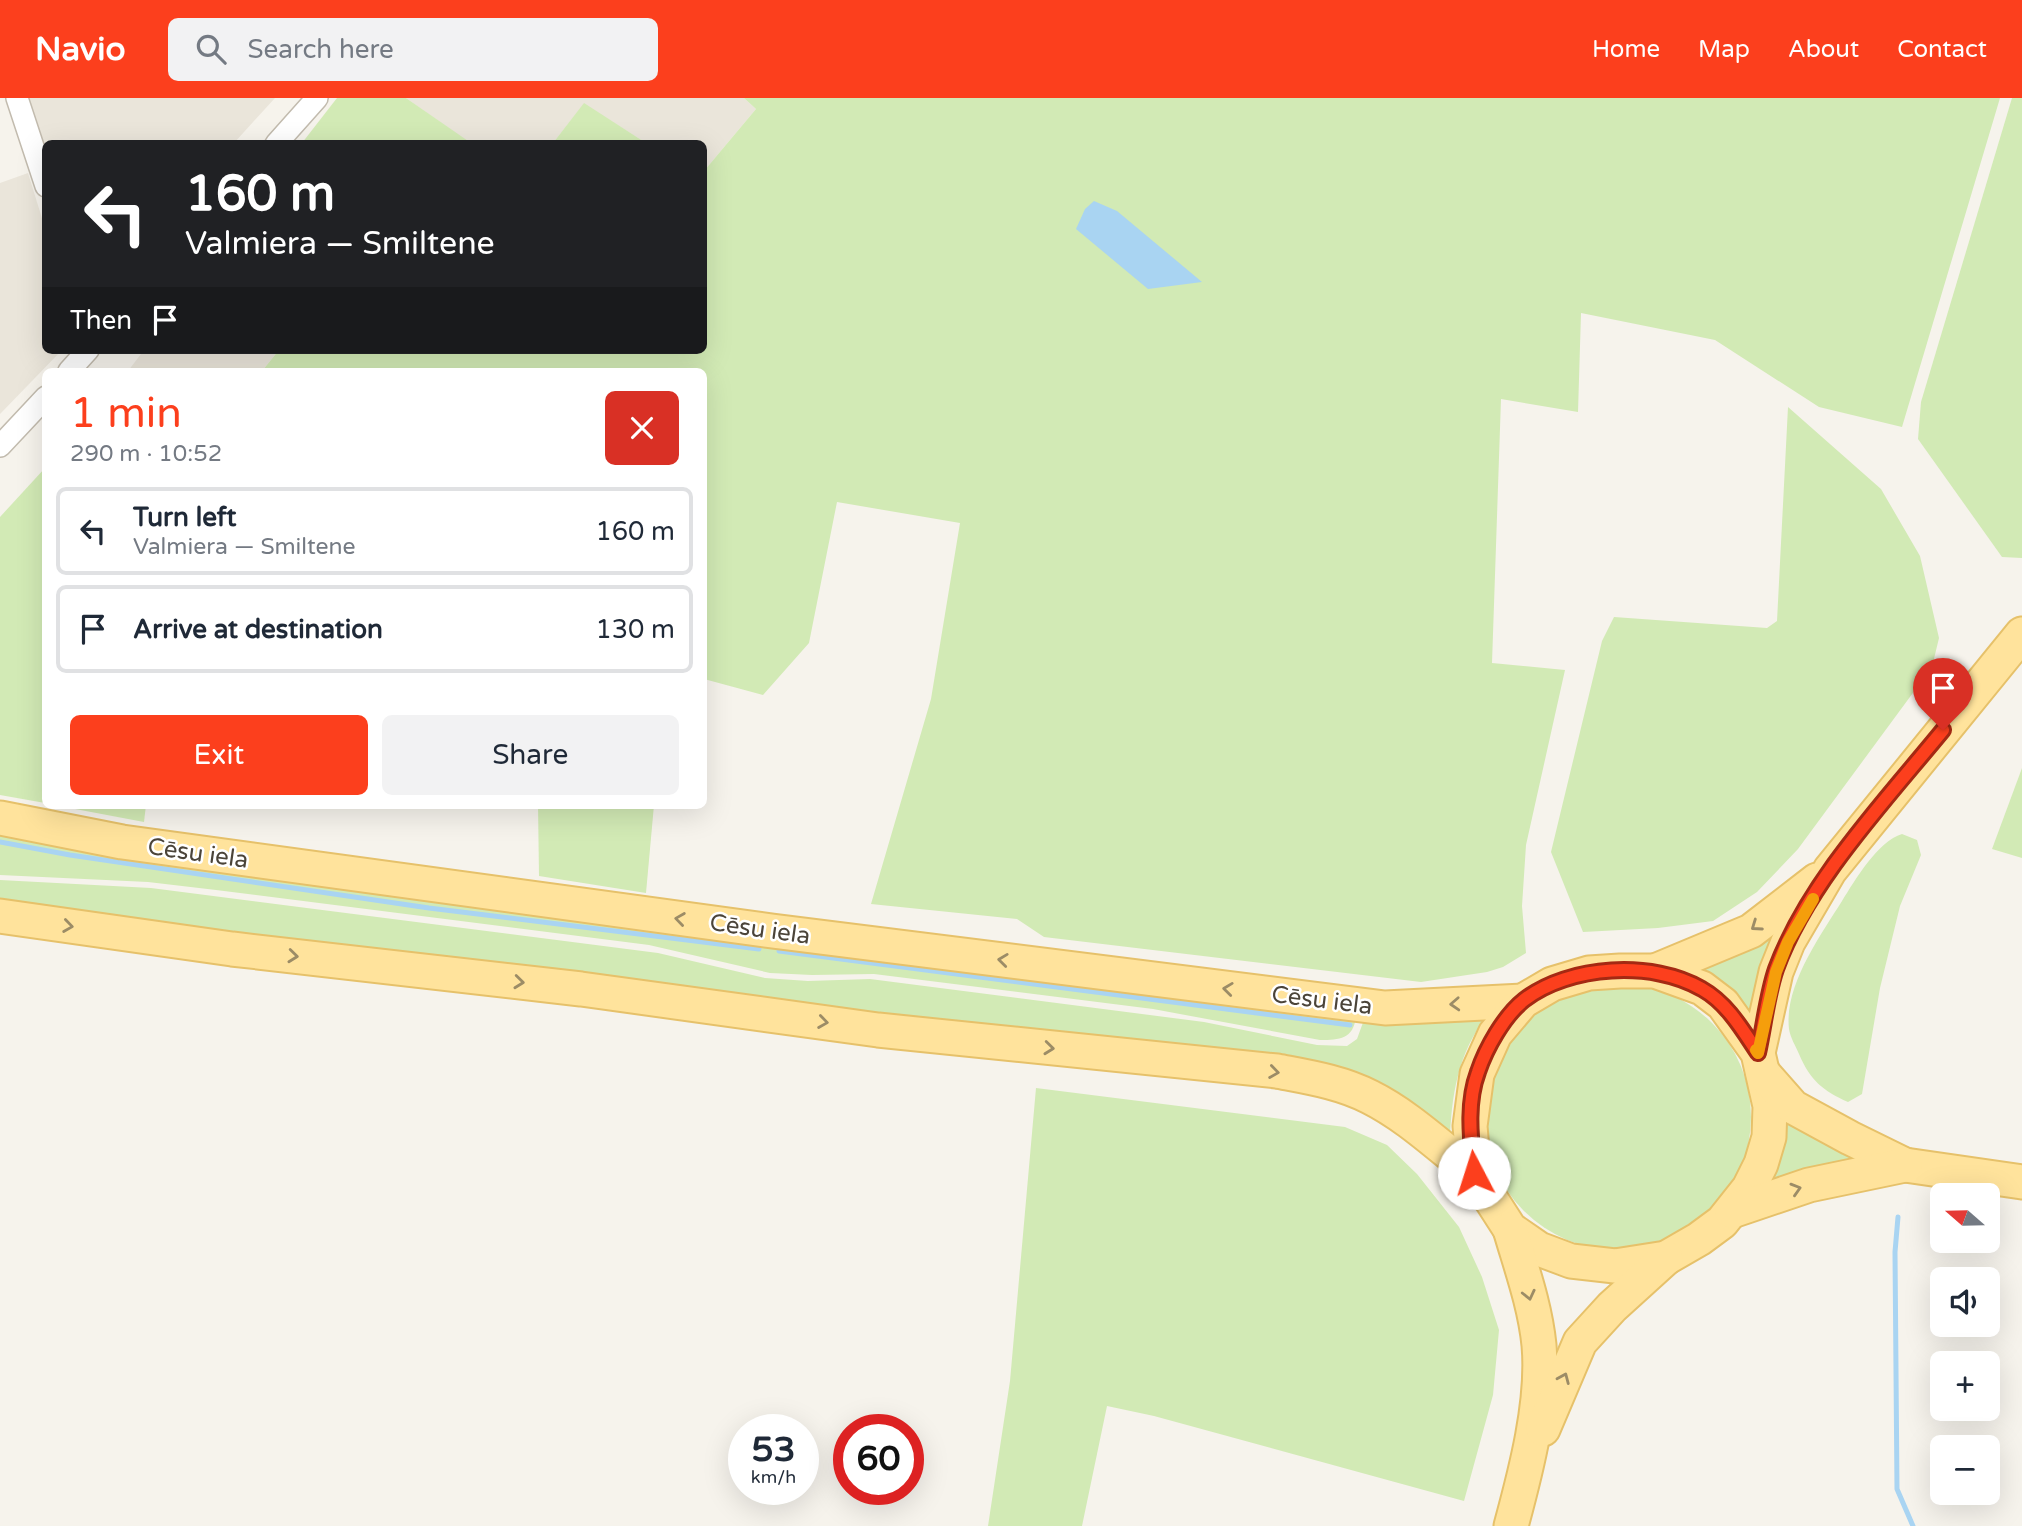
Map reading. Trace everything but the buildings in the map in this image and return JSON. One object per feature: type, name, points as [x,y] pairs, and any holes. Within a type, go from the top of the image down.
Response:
[{"type":"main road","points":[[1528,1463],[1580,1342],[1612,1307],[1666,1258],[1699,1240],[1722,1222],[1749,1188],[1761,1164],[1769,1137],[1770,1106],[1760,1063],[1776,972],[1788,942],[1830,870],[2022,634]]},
{"type":"main road","name":"Cēsu iela","points":[[0,818],[122,842],[758,930],[1385,1008],[1523,1001]]},
{"type":"main road","points":[[1474,1173],[1470,1126],[1477,1074],[1495,1034],[1523,1001],[1552,984],[1589,973],[1655,971],[1751,931],[1830,870]]},
{"type":"main road","points":[[0,916],[232,949],[582,989],[878,1030],[1277,1071],[1324,1080],[1369,1096],[1412,1123],[1474,1173],[1510,1229],[1529,1292],[1539,1345],[1538,1386],[1528,1463],[1511,1526]]},
{"type":"main road","points":[[1655,971],[1702,988],[1723,1004],[1760,1063],[1793,1107],[1905,1165],[2022,1182]]},
{"type":"main road","points":[[1732,1211],[1809,1185],[1905,1165]]},
{"type":"main road","points":[[1510,1229],[1539,1249],[1571,1261],[1615,1266],[1666,1258]]},
{"type":"street","points":[[17,98],[42,174]]},
{"type":"street","points":[[280,140],[317,98]]},
{"type":"street","points":[[72,368],[85,354]]},
{"type":"street","points":[[0,446],[42,401]]},
{"type":"shaded area","points":[[29,98],[275,98],[237,140],[42,142]]},
{"type":"shaded area","points":[[406,98],[744,98],[756,109],[707,167],[707,140],[641,140],[584,104],[555,140],[465,140]]},
{"type":"shaded area","points":[[28,173],[42,218],[42,354],[58,354],[0,414],[0,183]]},
{"type":"shaded area","points":[[141,354],[276,354],[264,368],[130,368]]},
{"type":"green space","points":[[337,98],[406,98],[467,140],[304,140]]},
{"type":"green space","points":[[744,98],[2000,98],[1902,427],[1819,407],[1715,340],[1581,313],[1578,412],[1501,399],[1492,663],[1565,670],[1526,845],[1522,906],[1526,953],[1503,967],[1487,972],[1421,982],[1044,937],[1017,919],[871,904],[931,699],[960,523],[837,502],[809,643],[763,695],[707,680],[707,368],[264,368],[276,354],[707,354],[707,167],[756,109]]},
{"type":"green space","points":[[2012,98],[2022,98],[2022,558],[2002,557],[1918,439],[1921,402]]},
{"type":"green space","points":[[584,103],[641,140],[555,140]]},
{"type":"green space","points":[[1788,407],[1881,489],[1920,556],[1939,638],[1932,667],[1798,849],[1757,892],[1713,921],[1658,928],[1583,932],[1551,852],[1602,641],[1614,617],[1767,628],[1777,621]]},
{"type":"green space","points":[[42,471],[42,802],[0,795],[0,517]]},
{"type":"green space","points":[[2022,768],[2022,858],[1992,849]]},
{"type":"green space","points":[[75,809],[146,809],[144,822]]},
{"type":"green space","points":[[538,809],[654,809],[646,893],[539,876]]},
{"type":"green space","points":[[0,833],[1356,1017],[1349,1034],[1334,1040],[1320,1040],[1153,1009],[874,974],[770,973],[649,945],[216,890],[148,882],[0,875]]},
{"type":"green space","points":[[1902,834],[1917,840],[1921,855],[1900,906],[1880,988],[1862,1094],[1848,1102],[1818,1084],[1803,1063],[1789,1029],[1792,996],[1805,962],[1860,872],[1884,844]]},
{"type":"green space","points":[[0,880],[151,888],[658,953],[765,978],[808,981],[870,979],[1204,1022],[1317,1045],[1347,1046],[1357,1039],[1365,1017],[1487,1016],[1469,1045],[1458,1076],[1452,1108],[1450,1142],[1387,1091],[363,948],[0,903]]},
{"type":"green space","points":[[1777,927],[1751,1012],[1698,970]]},
{"type":"green space","points":[[1618,984],[1644,986],[1669,994],[1692,1006],[1712,1023],[1729,1043],[1741,1066],[1749,1091],[1749,1143],[1741,1168],[1729,1191],[1712,1211],[1692,1228],[1669,1240],[1644,1248],[1618,1250],[1592,1248],[1567,1240],[1544,1228],[1524,1211],[1507,1191],[1495,1168],[1487,1143],[1485,1117],[1487,1091],[1495,1066],[1507,1043],[1524,1023],[1544,1006],[1567,994],[1592,986]]},
{"type":"green space","points":[[1036,1088],[1345,1127],[1387,1145],[1417,1174],[1459,1227],[1482,1277],[1499,1330],[1493,1395],[1464,1501],[1154,1416],[1107,1406],[1082,1526],[988,1526],[1010,1381]]},
{"type":"green space","points":[[1787,1121],[1872,1156],[1771,1181],[1785,1146]]},
{"type":"water","points":[[1094,201],[1117,211],[1202,282],[1148,289],[1076,229],[1085,209]]},
{"type":"waterway","points":[[0,842],[70,855],[429,908],[759,949]]},
{"type":"waterway","points":[[779,951],[1350,1025]]},
{"type":"waterway","points":[[1898,1217],[1895,1252],[1897,1489],[1913,1526]]},
{"type":"slow traffic","points":[[1756,1050],[1758,1053],[1776,972],[1788,942],[1813,899]]},
{"type":"route","points":[[1474,1173],[1470,1126],[1477,1074],[1495,1034],[1523,1001],[1552,984],[1589,973],[1620,971],[1655,971],[1679,979],[1702,988],[1723,1004],[1758,1053],[1776,972],[1800,921],[1830,870],[1943,730]]}]
